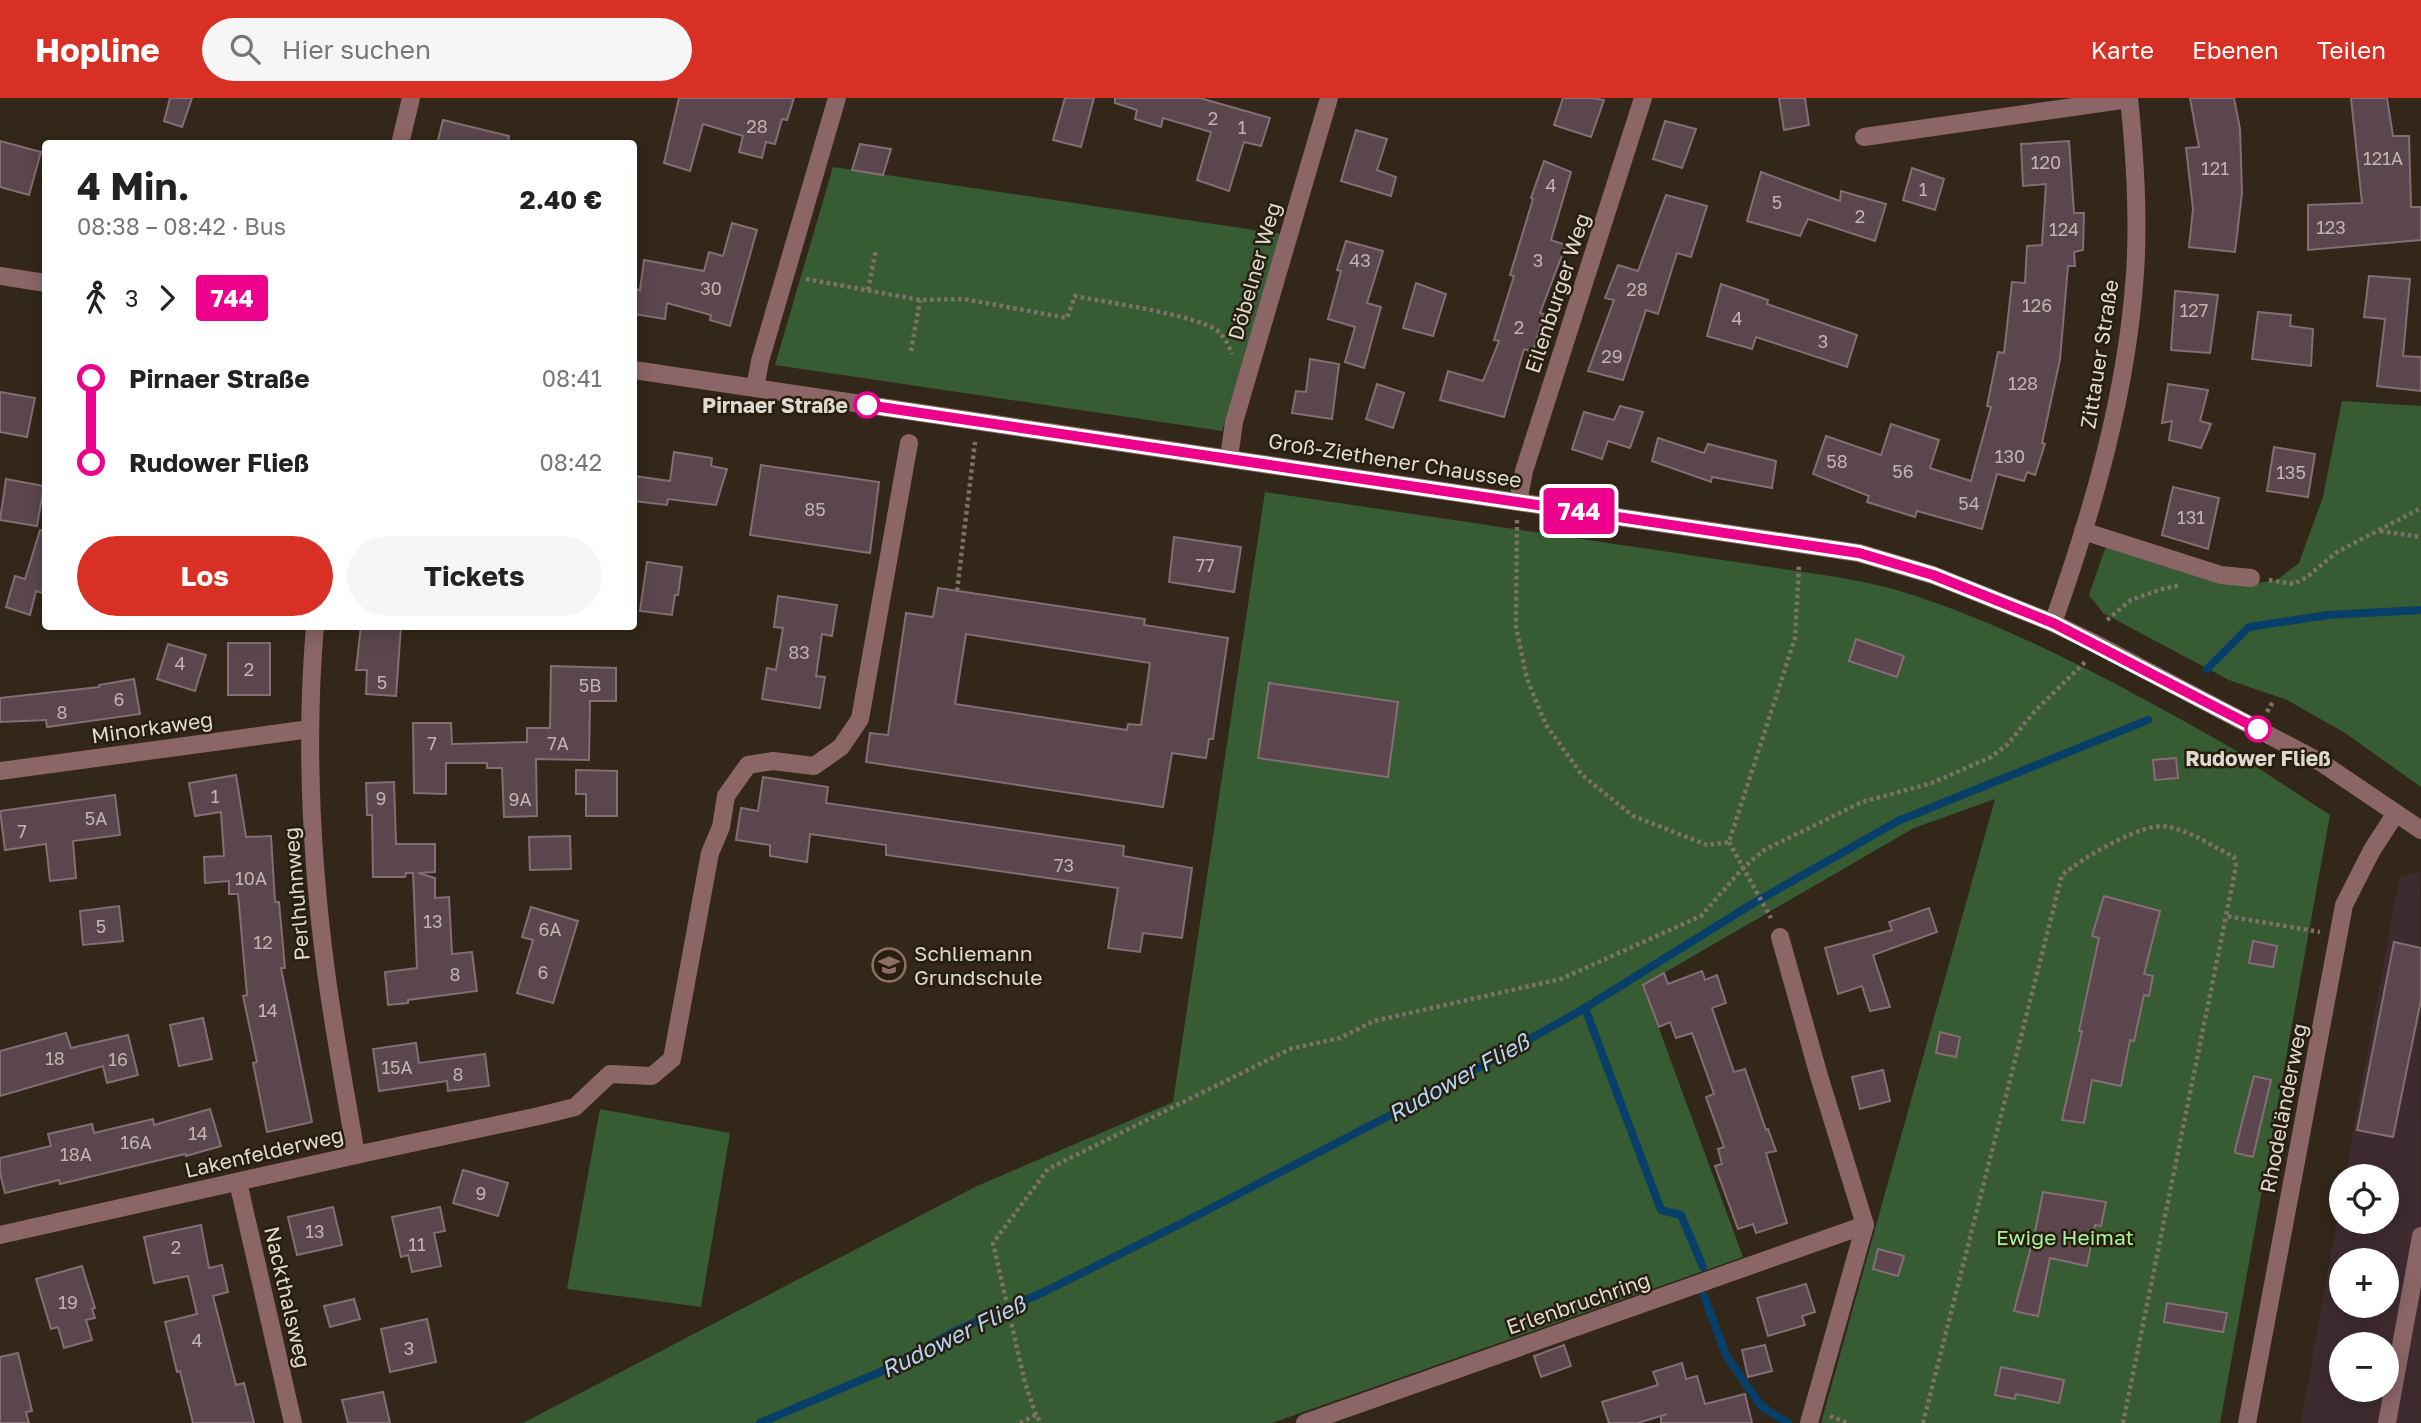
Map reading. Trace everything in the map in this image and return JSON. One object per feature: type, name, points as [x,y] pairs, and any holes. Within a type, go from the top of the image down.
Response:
[{"type":"street","points":[[401,140],[411,98]]},
{"type":"street","points":[[755,388],[760,361],[836,98]]},
{"type":"street","name":"Döbelner Weg","points":[[1229,458],[1234,422],[1329,98]]},
{"type":"street","name":"Eilenburger Weg","points":[[1518,502],[1524,471],[1643,98]]},
{"type":"street","points":[[1864,137],[2129,99]]},
{"type":"street","name":"Zittauer Straße","points":[[2053,623],[2103,464],[2116,411],[2130,328],[2135,271],[2136,191],[2129,99]]},
{"type":"street","points":[[0,276],[42,282]]},
{"type":"street","name":"Groß-Ziethener Chaussee","points":[[637,370],[1859,553],[1933,575],[2053,623],[2322,763],[2421,830]]},
{"type":"street","name":"Lakenfelderweg","points":[[0,1235],[575,1107],[610,1074],[652,1076],[672,1059],[710,853],[721,827],[726,796],[748,765],[773,761],[814,766],[841,747],[860,719],[909,443]]},
{"type":"street","points":[[2083,531],[2221,575],[2252,578]]},
{"type":"street","name":"Perlhuhnweg","points":[[315,630],[310,729],[312,832],[326,973],[356,1155]]},
{"type":"street","name":"Minorkaweg","points":[[0,771],[310,729]]},
{"type":"street","name":"Rhodeländerweg","points":[[2247,1423],[2344,905],[2372,850],[2396,813]]},
{"type":"street","points":[[1780,937],[1865,1225],[1809,1423]]},
{"type":"street","name":"Nackthalsweg","points":[[238,1182],[293,1423]]},
{"type":"street","name":"Erlenbruchring","points":[[1305,1423],[1865,1225]]},
{"type":"street","points":[[2387,1423],[2421,1237]]},
{"type":"path","points":[[868,290],[876,249]]},
{"type":"path","points":[[785,275],[920,300],[964,299],[1068,318],[1074,296],[1191,320],[1217,331],[1227,342],[1235,363],[1235,378],[1246,382]]},
{"type":"path","points":[[911,351],[920,300]]},
{"type":"path","points":[[957,591],[975,440]]},
{"type":"path","points":[[1518,502],[1516,627],[1527,679],[1546,725],[1582,775],[1633,816],[1707,845],[1729,842]]},
{"type":"path","points":[[2252,578],[2294,584],[2307,577],[2337,552],[2421,508]]},
{"type":"path","points":[[2379,531],[2421,537]]},
{"type":"path","points":[[1766,907],[1729,842],[1795,638],[1800,543]]},
{"type":"path","points":[[2107,621],[2130,600],[2162,589]]},
{"type":"path","points":[[1041,1423],[1025,1383],[993,1243],[1048,1169],[1290,1049],[1340,1038],[1374,1021],[1561,979],[1701,916],[1742,869],[1764,850],[1861,802],[1932,783],[1991,757],[2008,744],[2034,712],[2086,662]]},
{"type":"path","points":[[2266,715],[2274,701]]},
{"type":"path","points":[[1923,1423],[2063,874],[2078,862],[2137,832],[2168,826],[2234,857],[2236,866],[2123,1423]]},
{"type":"path","points":[[2226,916],[2338,936]]},
{"type":"path","points":[[1020,1423],[1036,1415]]},
{"type":"shaded area","points":[[2420,871],[2421,1423],[2301,1423],[2329,1264],[2329,1318],[2399,1318],[2399,1248],[2332,1248],[2334,1234],[2399,1234],[2399,1164],[2347,1164],[2399,878]]},
{"type":"green space","points":[[833,167],[1281,234],[1222,431],[775,365]]},
{"type":"green space","points":[[2342,401],[2421,406],[2421,787],[2345,733],[2287,700],[2229,680],[2103,613],[2089,595],[2106,546],[2220,580],[2259,583],[2277,580],[2299,563],[2323,497]]},
{"type":"green space","name":"Rudower Fließ","points":[[1265,492],[1837,577],[1900,591],[1988,623],[2114,683],[2237,751],[2238,755],[2330,815],[2220,1423],[1821,1423],[1995,799],[1914,828],[1643,985],[1743,1257],[1272,1423],[523,1423],[977,1186],[1173,1102]]},
{"type":"green space","points":[[600,1109],[730,1133],[701,1307],[567,1289]]},
{"type":"building","points":[[170,98],[192,98],[182,127],[164,121]]},
{"type":"building","points":[[679,98],[794,98],[787,120],[782,119],[775,144],[766,142],[762,158],[739,152],[743,136],[703,124],[690,171],[664,163]]},
{"type":"building","points":[[1065,98],[1094,98],[1081,147],[1053,140]]},
{"type":"building","points":[[1115,98],[1200,98],[1270,118],[1261,146],[1244,142],[1229,191],[1197,180],[1211,132],[1163,118],[1161,127],[1135,119],[1137,110],[1115,103]]},
{"type":"building","points":[[1563,98],[1604,100],[1591,137],[1554,125]]},
{"type":"building","points":[[1779,98],[1805,98],[1809,125],[1784,130]]},
{"type":"building","points":[[2190,98],[2234,98],[2240,129],[2242,193],[2235,252],[2189,247],[2193,209],[2186,148],[2199,147]]},
{"type":"building","points":[[2351,98],[2387,98],[2393,136],[2409,136],[2411,207],[2421,207],[2421,240],[2308,250],[2308,205],[2362,203]]},
{"type":"building","points":[[443,120],[509,136],[508,140],[438,140]]},
{"type":"building","points":[[1665,121],[1696,129],[1682,168],[1653,159]]},
{"type":"building","points":[[1356,130],[1387,139],[1377,170],[1396,177],[1391,196],[1341,181]]},
{"type":"building","points":[[0,141],[41,152],[29,195],[0,187]]},
{"type":"building","points":[[2069,141],[2074,213],[2084,213],[2083,250],[2074,252],[2075,266],[2068,266],[2060,359],[2042,443],[2045,444],[2035,475],[2027,472],[2024,481],[1997,474],[1982,529],[1917,511],[1915,517],[1867,502],[1869,496],[1813,474],[1826,436],[1881,455],[1891,424],[1939,440],[1930,468],[1971,481],[1991,407],[1987,406],[1998,352],[2004,353],[2012,282],[2025,283],[2027,246],[2042,245],[2046,184],[2023,186],[2021,144]]},
{"type":"building","points":[[860,144],[891,149],[883,175],[852,170]]},
{"type":"building","points":[[1544,161],[1571,172],[1551,240],[1566,245],[1540,313],[1544,314],[1533,352],[1524,349],[1504,417],[1440,400],[1448,371],[1483,381],[1499,341],[1494,340],[1514,276],[1510,275]]},
{"type":"building","points":[[1912,168],[1944,179],[1935,210],[1903,200]]},
{"type":"building","points":[[1761,172],[1840,201],[1841,191],[1886,204],[1875,241],[1808,219],[1800,236],[1747,221]]},
{"type":"building","points":[[1666,195],[1707,206],[1691,257],[1677,253],[1658,314],[1646,310],[1623,380],[1588,371],[1614,300],[1605,298],[1618,265],[1638,271]]},
{"type":"building","points":[[732,223],[757,230],[730,326],[710,320],[711,315],[667,303],[665,319],[637,314],[637,290],[640,290],[644,260],[704,271],[709,252],[723,256]]},
{"type":"building","points":[[1346,241],[1383,251],[1367,303],[1381,307],[1364,368],[1345,362],[1355,327],[1328,319],[1341,271],[1337,270]]},
{"type":"building","points":[[2369,276],[2410,279],[2403,356],[2421,357],[2421,391],[2377,386],[2385,319],[2364,317]]},
{"type":"building","points":[[1416,283],[1446,294],[1433,336],[1403,328]]},
{"type":"building","points":[[1721,284],[1768,300],[1767,304],[1857,335],[1847,367],[1756,337],[1752,349],[1707,336]]},
{"type":"building","points":[[2175,291],[2218,295],[2210,353],[2171,350]]},
{"type":"building","points":[[2258,312],[2291,315],[2290,326],[2313,329],[2311,366],[2252,359]]},
{"type":"building","points":[[1310,359],[1339,364],[1332,419],[1292,413],[1296,391],[1306,392]]},
{"type":"building","points":[[1377,384],[1404,393],[1393,428],[1366,419]]},
{"type":"building","points":[[2168,384],[2208,390],[2200,421],[2211,424],[2201,448],[2169,440],[2172,421],[2162,423]]},
{"type":"building","points":[[0,392],[35,398],[27,437],[0,432]]},
{"type":"building","points":[[1620,406],[1643,412],[1630,448],[1608,441],[1602,459],[1572,449],[1584,412],[1614,420]]},
{"type":"building","points":[[1658,438],[1704,453],[1708,444],[1776,461],[1772,488],[1712,477],[1711,482],[1652,461]]},
{"type":"building","points":[[2274,447],[2315,454],[2308,497],[2267,491]]},
{"type":"building","points":[[674,452],[712,458],[711,466],[727,469],[716,505],[668,499],[667,505],[637,501],[637,476],[670,481]]},
{"type":"building","points":[[761,465],[879,482],[870,553],[750,535]]},
{"type":"building","points":[[6,479],[42,486],[37,526],[0,520]]},
{"type":"building","points":[[2173,487],[2219,498],[2208,549],[2162,535]]},
{"type":"building","points":[[42,530],[42,593],[36,591],[30,615],[6,607],[15,576],[25,579]]},
{"type":"building","points":[[1174,537],[1241,547],[1234,592],[1169,582]]},
{"type":"building","points":[[647,562],[682,567],[672,615],[640,611]]},
{"type":"building","points":[[938,588],[1145,619],[1144,625],[1228,638],[1213,739],[1209,739],[1206,758],[1172,753],[1163,807],[866,762],[870,733],[888,735],[906,613],[933,617]],"holes":[[[966,634],[1150,663],[1141,725],[1128,724],[1127,730],[955,704]]]},
{"type":"building","points":[[778,596],[837,605],[832,636],[822,634],[816,676],[825,677],[820,708],[762,699],[767,668],[776,670],[783,628],[774,627]]},
{"type":"building","points":[[361,630],[401,630],[396,696],[366,694],[367,670],[356,670]]},
{"type":"building","points":[[1856,639],[1904,656],[1897,677],[1849,661]]},
{"type":"building","points":[[228,643],[270,643],[270,695],[228,695]]},
{"type":"building","points":[[168,644],[206,655],[195,691],[157,679]]},
{"type":"building","points":[[551,666],[616,668],[616,701],[590,701],[589,760],[536,759],[537,816],[504,817],[502,768],[487,768],[487,763],[446,763],[446,794],[414,793],[413,723],[451,723],[452,744],[527,742],[527,728],[550,728]]},
{"type":"building","points":[[134,679],[140,714],[47,727],[46,720],[0,722],[0,698],[99,687]]},
{"type":"building","points":[[1269,683],[1398,702],[1388,777],[1258,758]]},
{"type":"building","points":[[2176,758],[2178,778],[2155,780],[2153,760]]},
{"type":"building","points":[[576,770],[617,771],[617,816],[586,816],[586,794],[576,794]]},
{"type":"building","points":[[236,775],[246,837],[271,836],[275,902],[279,902],[285,968],[281,968],[312,1122],[267,1132],[253,1063],[257,1062],[243,996],[247,995],[238,894],[229,894],[229,881],[205,883],[204,857],[224,856],[221,812],[195,816],[189,783]]},
{"type":"building","points":[[763,777],[828,787],[826,803],[1124,846],[1123,856],[1192,868],[1182,938],[1143,933],[1140,952],[1108,948],[1118,888],[886,855],[886,845],[810,834],[807,862],[770,856],[770,845],[736,840],[741,808],[758,811]]},
{"type":"building","points":[[394,782],[396,844],[435,844],[435,872],[418,873],[435,878],[435,898],[449,897],[452,954],[472,952],[477,991],[388,1005],[385,972],[417,968],[413,873],[406,873],[405,877],[373,877],[372,815],[367,815],[366,783]]},
{"type":"building","points":[[115,795],[120,835],[73,841],[76,878],[50,881],[46,844],[5,850],[0,811]]},
{"type":"building","points":[[570,836],[571,869],[530,870],[529,837]]},
{"type":"building","points":[[2104,896],[2160,911],[2144,974],[2153,976],[2149,996],[2144,995],[2134,1041],[2130,1040],[2121,1086],[2092,1080],[2084,1123],[2062,1120],[2099,938],[2092,936]]},
{"type":"building","points":[[119,906],[123,941],[83,945],[80,911]]},
{"type":"building","points":[[531,907],[578,921],[553,1003],[517,993],[533,940],[522,937]]},
{"type":"building","points":[[1929,908],[1937,932],[1873,955],[1890,1007],[1870,1011],[1862,986],[1838,994],[1825,948],[1892,930],[1889,922]]},
{"type":"building","points":[[2253,941],[2277,946],[2273,967],[2249,963]]},
{"type":"building","points":[[2394,942],[2421,948],[2421,1000],[2393,1137],[2357,1130]]},
{"type":"building","points":[[1702,971],[1705,980],[1717,975],[1726,1003],[1712,1008],[1734,1072],[1745,1069],[1776,1151],[1766,1153],[1787,1223],[1756,1233],[1753,1224],[1738,1229],[1715,1166],[1722,1164],[1718,1149],[1724,1147],[1706,1097],[1714,1094],[1692,1033],[1676,1038],[1670,1022],[1659,1027],[1643,985],[1664,973],[1668,984]]},
{"type":"building","points":[[203,1018],[212,1059],[179,1066],[170,1025]]},
{"type":"building","points":[[1940,1032],[1960,1037],[1956,1057],[1936,1053]]},
{"type":"building","points":[[66,1033],[71,1048],[128,1035],[138,1075],[107,1083],[103,1066],[0,1096],[0,1051]]},
{"type":"building","points":[[416,1043],[419,1063],[485,1054],[489,1086],[448,1091],[447,1081],[379,1091],[373,1049]]},
{"type":"building","points":[[1883,1070],[1890,1101],[1860,1109],[1852,1077]]},
{"type":"building","points":[[2254,1076],[2271,1080],[2253,1157],[2236,1153],[2235,1150]]},
{"type":"building","points":[[210,1109],[221,1146],[60,1184],[59,1180],[5,1193],[0,1173],[0,1158],[51,1146],[48,1134],[92,1124],[94,1133],[153,1119],[154,1125]]},
{"type":"building","points":[[463,1170],[508,1183],[498,1216],[453,1203]]},
{"type":"building","points":[[2043,1192],[2106,1202],[2101,1226],[2095,1225],[2087,1266],[2050,1258],[2038,1316],[2014,1311]]},
{"type":"building","points":[[333,1207],[342,1245],[297,1255],[288,1217]]},
{"type":"building","points":[[440,1207],[445,1231],[434,1233],[441,1266],[412,1272],[408,1255],[401,1257],[392,1217]]},
{"type":"building","points":[[201,1225],[209,1268],[222,1265],[228,1292],[213,1296],[236,1385],[244,1383],[254,1423],[193,1423],[180,1371],[177,1372],[165,1322],[197,1314],[188,1276],[154,1283],[144,1237]]},
{"type":"building","points":[[1878,1249],[1904,1256],[1898,1276],[1873,1269]]},
{"type":"building","points":[[82,1266],[95,1308],[92,1309],[95,1318],[86,1320],[92,1340],[64,1348],[58,1327],[51,1329],[36,1279]]},
{"type":"building","points":[[1806,1284],[1815,1312],[1802,1316],[1805,1325],[1768,1336],[1757,1298]]},
{"type":"building","points":[[354,1299],[360,1319],[330,1327],[324,1306]]},
{"type":"building","points":[[2167,1303],[2227,1313],[2223,1332],[2164,1322]]},
{"type":"building","points":[[427,1319],[436,1362],[390,1372],[381,1329]]},
{"type":"building","points":[[1564,1345],[1571,1366],[1541,1377],[1534,1356]]},
{"type":"building","points":[[1765,1345],[1772,1371],[1748,1377],[1742,1350]]},
{"type":"building","points":[[18,1353],[32,1411],[26,1412],[29,1423],[0,1423],[0,1357]]},
{"type":"building","points":[[1682,1363],[1686,1379],[1697,1376],[1705,1404],[1745,1394],[1752,1423],[1661,1423],[1661,1416],[1667,1414],[1638,1423],[1609,1423],[1602,1402],[1658,1385],[1653,1372]]},
{"type":"building","points":[[2001,1367],[2064,1380],[2059,1403],[2016,1394],[2015,1399],[1995,1395]]},
{"type":"building","points":[[383,1392],[390,1423],[348,1423],[342,1400]]},
{"type":"waterway","name":"Rudower Fließ","points":[[2207,669],[2249,627],[2328,615],[2421,610]]},
{"type":"waterway","name":"Rudower Fließ","points":[[760,1423],[887,1369],[955,1331],[1046,1291],[1433,1093],[1585,1008],[1752,904],[1898,821],[2148,720]]},
{"type":"waterway","points":[[1585,1008],[1661,1210],[1681,1215],[1703,1267]]},
{"type":"waterway","points":[[1704,1296],[1726,1355],[1761,1406],[1788,1423]]},
{"type":"bus line","name":"744","points":[[867,405],[1859,553],[1933,575],[2053,623],[2258,729]]},
{"type":"place","name":"Pirnaer Straße","points":[[867,405]]},
{"type":"place","name":"Rudower Fließ","points":[[2258,729]]},
{"type":"place","name":"Schliemann Grundschule","points":[[889,965]]},
{"type":"park label","name":"Ewige Heimat","points":[[2065,1237]]}]
